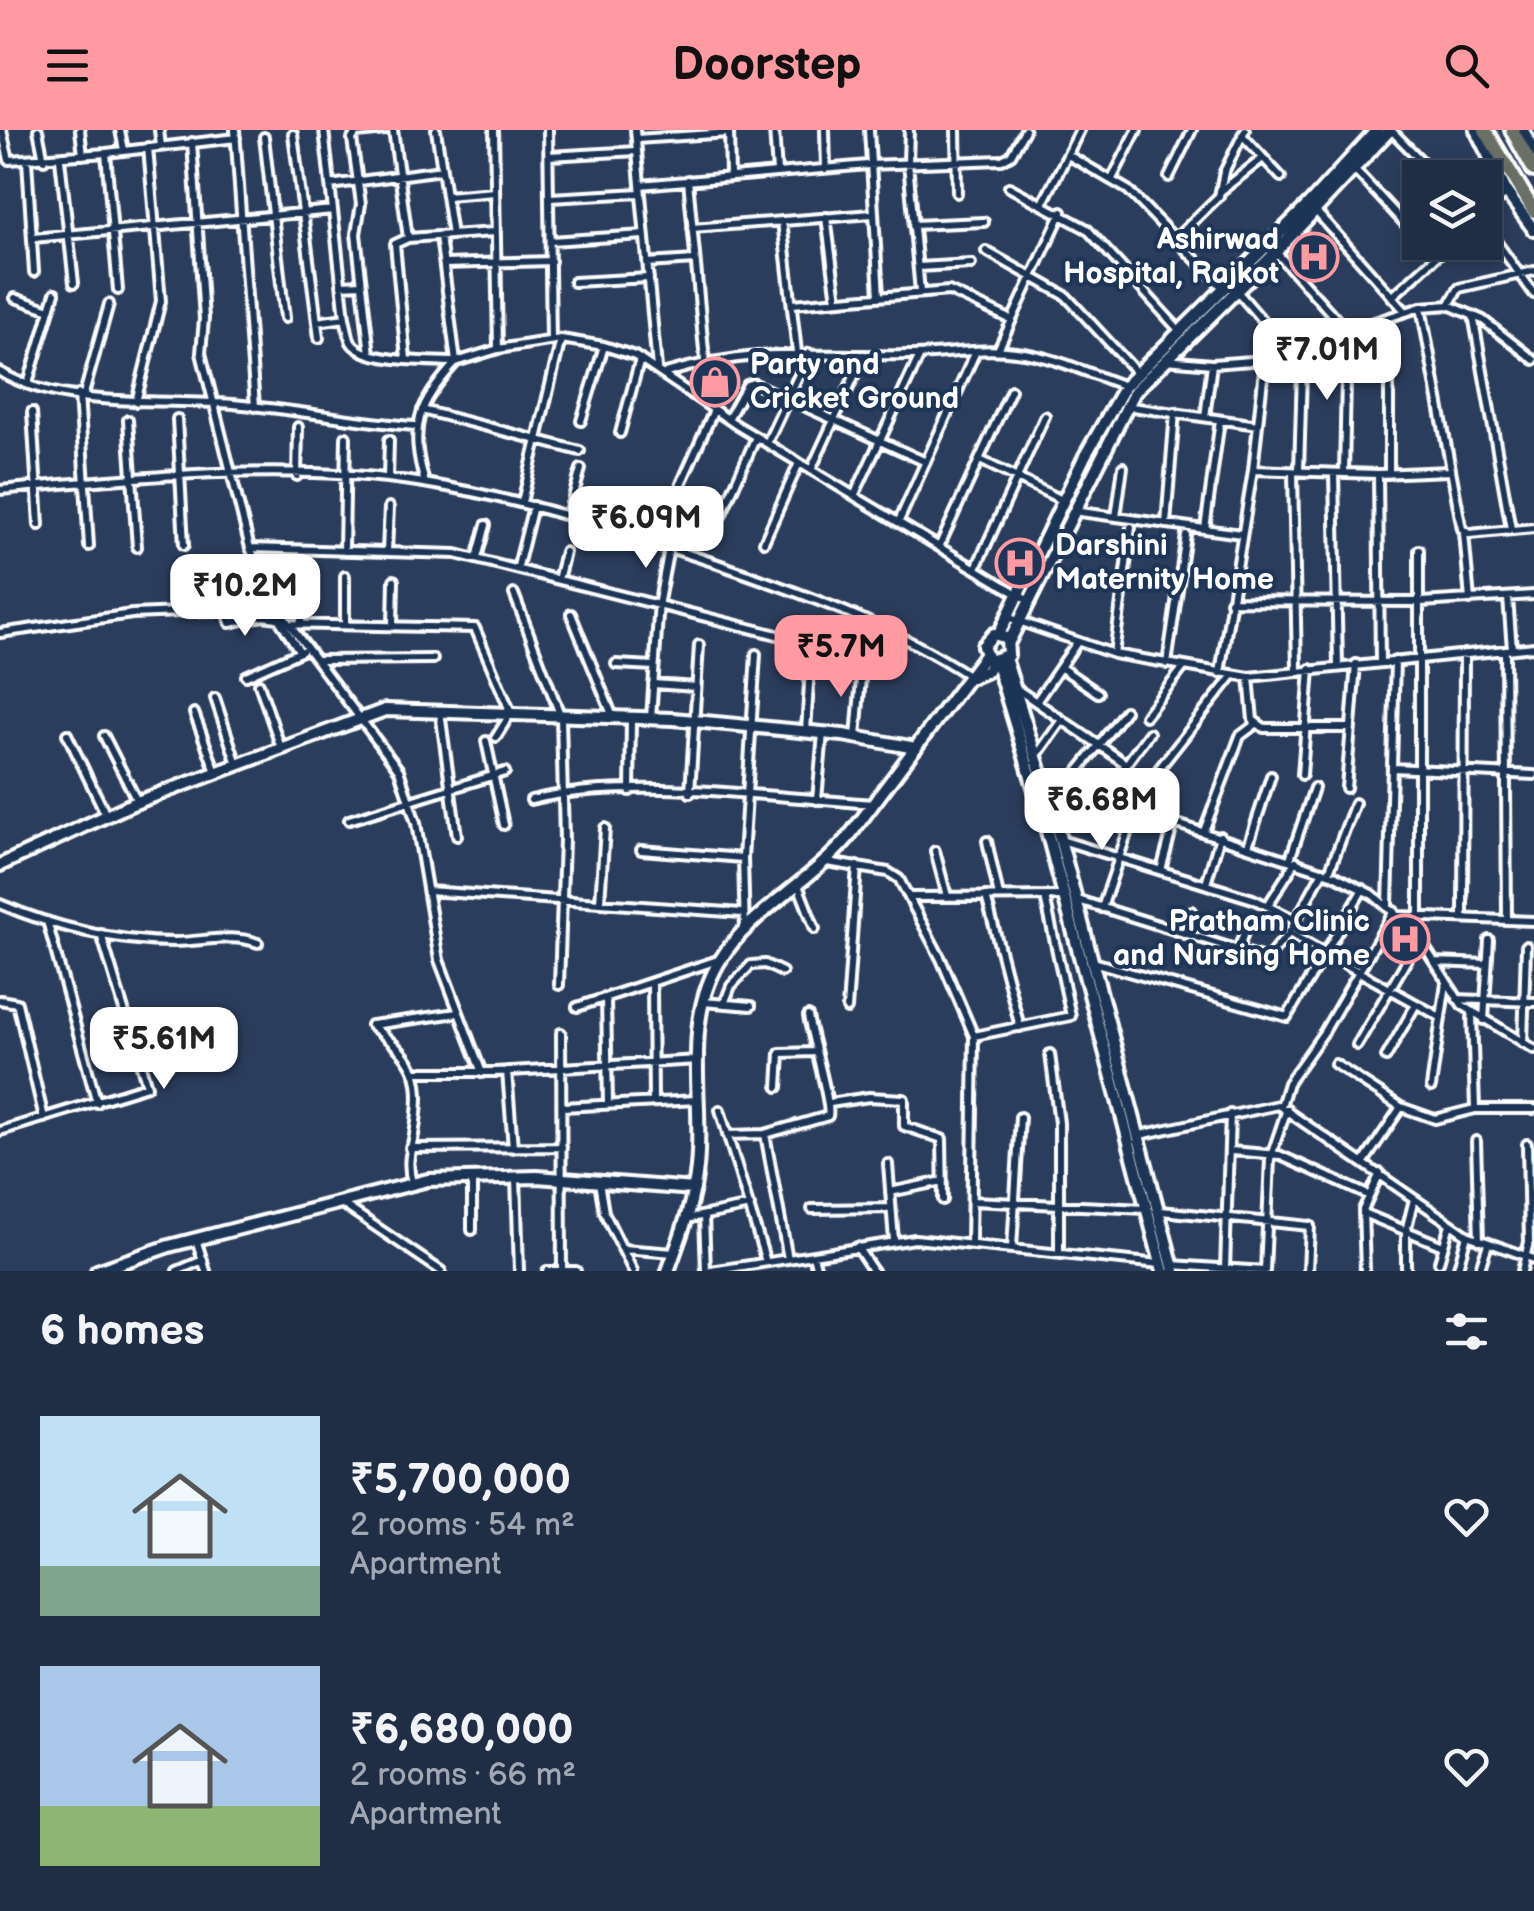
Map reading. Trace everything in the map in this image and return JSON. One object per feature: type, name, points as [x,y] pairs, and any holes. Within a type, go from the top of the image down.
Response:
[{"type":"highway","points":[[1485,130],[1534,211]]},
{"type":"highway","points":[[1512,130],[1534,170]]},
{"type":"street","points":[[2,130],[7,158],[27,160],[196,142],[235,134],[255,407]]},
{"type":"street","points":[[38,130],[44,160]]},
{"type":"street","points":[[80,130],[83,156]]},
{"type":"street","points":[[120,130],[124,150]]},
{"type":"street","points":[[159,130],[162,146]]},
{"type":"street","points":[[198,130],[204,319],[201,353],[250,548],[284,623],[390,753],[410,798],[435,944],[482,1073]]},
{"type":"street","points":[[324,130],[345,318],[353,345],[370,354],[456,362],[498,349],[556,340],[604,346],[640,359],[728,420],[1024,598]]},
{"type":"street","points":[[370,354],[361,284],[353,135],[390,130],[408,238]]},
{"type":"street","points":[[436,130],[452,235]]},
{"type":"street","points":[[494,130],[498,349]]},
{"type":"street","points":[[522,502],[556,340],[550,262],[548,130]]},
{"type":"street","points":[[774,130],[776,172]]},
{"type":"street","points":[[826,130],[826,169]]},
{"type":"street","points":[[869,130],[868,165],[879,296]]},
{"type":"street","points":[[909,130],[908,163],[920,292]]},
{"type":"street","points":[[956,130],[957,193]]},
{"type":"street","points":[[550,198],[730,176],[1006,158],[1025,130]]},
{"type":"street","points":[[1044,203],[1080,130]]},
{"type":"street","points":[[1112,180],[1137,130]]},
{"type":"street","points":[[1168,177],[1192,130]]},
{"type":"street","points":[[1140,376],[1165,360],[1276,252],[1377,130]]},
{"type":"street","points":[[668,1271],[694,1189],[702,1002],[721,959],[744,932],[827,862],[972,677],[987,671],[1009,642],[1019,623],[1024,598],[1119,405],[1179,330],[1355,170],[1391,130],[1420,160]]},
{"type":"street","points":[[1476,130],[1507,193],[1534,230]]},
{"type":"street","points":[[1523,130],[1534,152]]},
{"type":"street","points":[[661,370],[648,278],[636,135],[729,132],[730,176]]},
{"type":"street","points":[[1220,192],[1224,172],[1243,132],[1281,176]]},
{"type":"street","points":[[293,134],[318,338]]},
{"type":"street","points":[[264,137],[284,318]]},
{"type":"street","points":[[136,403],[160,314],[148,147]]},
{"type":"street","points":[[549,156],[637,151]]},
{"type":"street","points":[[106,153],[118,290]]},
{"type":"street","points":[[1068,155],[1112,180],[1176,238],[1223,288]]},
{"type":"street","points":[[60,158],[74,283]]},
{"type":"street","points":[[1176,238],[1220,192],[1263,158]]},
{"type":"street","points":[[27,160],[34,272]]},
{"type":"street","points":[[330,185],[442,170]]},
{"type":"street","points":[[1355,170],[1402,221]]},
{"type":"street","points":[[688,180],[705,361]]},
{"type":"street","points":[[1009,187],[1087,228],[1179,330]]},
{"type":"street","points":[[446,196],[494,192]]},
{"type":"street","points":[[1502,197],[1507,193]]},
{"type":"street","points":[[1312,208],[1405,311]]},
{"type":"street","points":[[33,238],[333,210]]},
{"type":"street","points":[[998,350],[1062,212]]},
{"type":"street","points":[[692,228],[872,214]]},
{"type":"street","points":[[826,218],[837,300]]},
{"type":"street","points":[[782,221],[797,352]]},
{"type":"street","points":[[913,225],[984,222]]},
{"type":"street","points":[[406,359],[395,244],[408,238],[494,232]]},
{"type":"street","points":[[550,241],[644,235]]},
{"type":"street","points":[[425,483],[415,445],[415,426],[421,410],[456,362],[440,236]]},
{"type":"street","points":[[1502,249],[1534,294]]},
{"type":"street","points":[[986,251],[1066,296],[1140,376]]},
{"type":"street","points":[[1276,252],[1346,331],[1344,473]]},
{"type":"street","points":[[647,263],[695,260]]},
{"type":"street","points":[[1392,297],[1433,260]]},
{"type":"street","points":[[444,264],[550,262]]},
{"type":"street","points":[[918,267],[971,264]]},
{"type":"street","points":[[1449,305],[1459,288],[1534,271]]},
{"type":"street","points":[[574,282],[648,278]]},
{"type":"street","points":[[341,286],[361,284]]},
{"type":"street","points":[[1236,290],[1274,338]]},
{"type":"street","points":[[792,304],[920,292],[957,294],[1010,319]]},
{"type":"street","points":[[28,383],[54,293]]},
{"type":"street","points":[[15,298],[50,310]]},
{"type":"street","points":[[89,546],[81,394],[110,304]]},
{"type":"street","points":[[1274,338],[1346,331],[1421,306],[1449,305],[1473,314],[1534,360]]},
{"type":"street","points":[[1421,306],[1449,471],[1464,533],[1470,600]]},
{"type":"street","points":[[1473,314],[1511,529]]},
{"type":"street","points":[[316,322],[345,318]]},
{"type":"street","points":[[1220,673],[1253,470],[1265,360],[1274,338]]},
{"type":"street","points":[[1297,671],[1293,601],[1303,338]]},
{"type":"street","points":[[581,421],[604,346]]},
{"type":"street","points":[[661,370],[705,361],[797,352],[864,356],[998,350],[1042,358],[1130,388]]},
{"type":"street","points":[[899,520],[976,351]]},
{"type":"street","points":[[767,444],[809,353]]},
{"type":"street","points":[[855,494],[920,355]]},
{"type":"street","points":[[810,470],[864,356]]},
{"type":"street","points":[[620,433],[640,359]]},
{"type":"street","points":[[1165,360],[1212,364],[1265,360]]},
{"type":"street","points":[[1204,417],[1212,364]]},
{"type":"street","points":[[1346,365],[1383,367],[1388,372],[1389,474]]},
{"type":"street","points":[[0,372],[28,383],[136,403],[213,403],[415,426]]},
{"type":"street","points":[[728,420],[748,384],[926,462]]},
{"type":"street","points":[[940,546],[1011,390]]},
{"type":"street","points":[[1119,405],[1258,424]]},
{"type":"street","points":[[421,410],[580,451]]},
{"type":"street","points":[[676,495],[714,410]]},
{"type":"street","points":[[32,412],[39,526]]},
{"type":"street","points":[[1166,524],[1175,412]]},
{"type":"street","points":[[976,568],[1046,416]]},
{"type":"street","points":[[177,419],[184,544]]},
{"type":"street","points":[[128,420],[137,546]]},
{"type":"street","points":[[1204,529],[1220,420]]},
{"type":"street","points":[[297,476],[298,428]]},
{"type":"street","points":[[344,551],[342,477],[346,436]]},
{"type":"street","points":[[721,516],[756,437]]},
{"type":"street","points":[[388,440],[388,478]]},
{"type":"street","points":[[980,460],[1068,506],[1116,517],[1241,534]]},
{"type":"street","points":[[764,542],[799,463]]},
{"type":"street","points":[[1116,517],[1123,468]]},
{"type":"street","points":[[568,516],[581,469]]},
{"type":"street","points":[[1253,470],[1378,474],[1449,471]]},
{"type":"street","points":[[1334,473],[1338,665]]},
{"type":"street","points":[[1,487],[231,474],[388,478],[425,483],[522,502],[620,531],[839,608],[936,654],[972,677]]},
{"type":"street","points":[[1378,474],[1380,662]]},
{"type":"street","points":[[620,531],[622,500]]},
{"type":"street","points":[[518,566],[533,506]]},
{"type":"street","points":[[387,552],[389,508]]},
{"type":"street","points":[[477,558],[486,525]]},
{"type":"street","points":[[1114,654],[1130,527]]},
{"type":"street","points":[[1464,533],[1534,528]]},
{"type":"street","points":[[1167,664],[1186,535]]},
{"type":"street","points":[[250,548],[477,558],[802,640]]},
{"type":"street","points":[[651,718],[659,602],[669,548]]},
{"type":"street","points":[[1419,550],[1419,916]]},
{"type":"street","points":[[559,576],[565,552]]},
{"type":"street","points":[[301,622],[302,575]]},
{"type":"street","points":[[345,576],[346,623]]},
{"type":"street","points":[[393,624],[394,580]]},
{"type":"street","points":[[514,594],[561,716],[559,986]]},
{"type":"street","points":[[1230,601],[1421,602],[1534,595]]},
{"type":"street","points":[[1024,598],[1007,617],[999,634],[986,638],[1060,839],[1070,898]]},
{"type":"street","points":[[1507,920],[1503,774],[1508,598]]},
{"type":"street","points":[[0,633],[132,614],[276,608]]},
{"type":"street","points":[[226,610],[230,623],[262,616],[284,623],[475,628],[511,714]]},
{"type":"street","points":[[571,614],[613,717]]},
{"type":"street","points":[[1007,617],[1114,654],[1249,677],[1534,647]]},
{"type":"street","points":[[999,634],[1009,642]]},
{"type":"street","points":[[1036,702],[1076,644]]},
{"type":"street","points":[[690,793],[699,645]]},
{"type":"street","points":[[246,676],[304,650]]},
{"type":"street","points":[[744,932],[743,858],[756,654]]},
{"type":"street","points":[[1463,918],[1464,654]]},
{"type":"street","points":[[994,658],[1017,689],[1126,764]]},
{"type":"street","points":[[318,660],[433,659]]},
{"type":"street","points":[[704,1216],[708,1271],[894,1241],[1012,1248],[1169,1268],[1265,1271],[1271,1221],[1272,1153],[1284,1107],[1303,1056],[1324,1032],[1394,911],[1395,661]]},
{"type":"street","points":[[616,664],[654,666]]},
{"type":"street","points":[[1346,788],[1356,664]]},
{"type":"street","points":[[856,737],[862,666]]},
{"type":"street","points":[[1060,667],[1098,693]]},
{"type":"street","points":[[1144,716],[1184,667]]},
{"type":"street","points":[[806,731],[810,668]]},
{"type":"street","points":[[1302,775],[1310,669]]},
{"type":"street","points":[[1102,908],[1132,809],[1233,676]]},
{"type":"street","points":[[1249,677],[1256,724]]},
{"type":"street","points":[[259,684],[281,748]]},
{"type":"street","points":[[653,684],[696,687]]},
{"type":"street","points":[[1017,689],[1070,898],[1140,1135],[1155,1210]]},
{"type":"street","points":[[214,698],[237,764]]},
{"type":"street","points":[[0,865],[137,802],[385,710],[694,721],[856,737],[916,748]]},
{"type":"street","points":[[440,710],[457,836]]},
{"type":"street","points":[[1050,814],[1126,711]]},
{"type":"street","points":[[194,714],[216,772]]},
{"type":"street","points":[[496,737],[511,714]]},
{"type":"street","points":[[630,718],[630,791]]},
{"type":"street","points":[[1036,756],[1062,720]]},
{"type":"street","points":[[1204,831],[1240,736],[1256,724],[1300,731],[1306,726],[1351,728]]},
{"type":"street","points":[[818,800],[823,733]]},
{"type":"street","points":[[1114,781],[1150,733]]},
{"type":"street","points":[[67,734],[104,816]]},
{"type":"street","points":[[104,736],[137,802]]},
{"type":"street","points":[[486,742],[504,825]]},
{"type":"street","points":[[1392,768],[1534,775]]},
{"type":"street","points":[[348,820],[505,772]]},
{"type":"street","points":[[1248,846],[1271,776]]},
{"type":"street","points":[[1268,905],[1293,860],[1314,788]]},
{"type":"street","points":[[531,800],[562,790],[746,795],[874,804]]},
{"type":"street","points":[[910,897],[1070,898],[1267,959],[1289,933],[1326,872],[1355,804]]},
{"type":"street","points":[[1050,814],[1132,809],[1293,860],[1363,889],[1394,911],[1420,938],[1456,998],[1472,1013],[1534,1048]]},
{"type":"street","points":[[1161,870],[1174,822]]},
{"type":"street","points":[[600,902],[605,828]]},
{"type":"street","points":[[1206,884],[1220,836]]},
{"type":"street","points":[[1060,839],[1268,905],[1296,920]]},
{"type":"street","points":[[987,841],[999,896]]},
{"type":"street","points":[[641,850],[743,858]]},
{"type":"street","points":[[936,851],[947,896]]},
{"type":"street","points":[[827,862],[894,874],[910,897],[974,1036],[970,1244]]},
{"type":"street","points":[[848,1009],[857,866]]},
{"type":"street","points":[[798,886],[815,929]]},
{"type":"street","points":[[1088,961],[1282,1017],[1290,1014],[1363,889]]},
{"type":"street","points":[[428,891],[742,913]]},
{"type":"street","points":[[986,896],[1020,1027]]},
{"type":"street","points":[[974,1036],[1072,1013],[1045,897]]},
{"type":"street","points":[[0,904],[101,934],[172,942],[239,938],[258,943]]},
{"type":"street","points":[[1185,934],[1192,911]]},
{"type":"street","points":[[1394,911],[1419,916],[1534,921]]},
{"type":"street","points":[[47,921],[97,1102]]},
{"type":"street","points":[[1238,950],[1246,924]]},
{"type":"street","points":[[1289,933],[1440,1018]]},
{"type":"street","points":[[0,1130],[142,1090],[148,1082],[101,934]]},
{"type":"street","points":[[1357,1045],[1420,938]]},
{"type":"street","points":[[1484,1020],[1489,940]]},
{"type":"street","points":[[1524,1043],[1530,1002],[1526,946]]},
{"type":"street","points":[[577,1008],[721,959]]},
{"type":"street","points":[[1088,961],[1169,1268]]},
{"type":"street","points":[[1434,962],[1487,964]]},
{"type":"street","points":[[724,1004],[731,986],[751,965],[765,964],[782,972]]},
{"type":"street","points":[[1431,1087],[1446,982]]},
{"type":"street","points":[[652,984],[653,1102]]},
{"type":"street","points":[[606,998],[608,1104]]},
{"type":"street","points":[[1456,998],[1530,1002]]},
{"type":"street","points":[[0,1000],[17,1003],[44,1118]]},
{"type":"street","points":[[702,1002],[750,1006]]},
{"type":"street","points":[[1386,1058],[1414,1006]]},
{"type":"street","points":[[410,1184],[416,1072],[408,1056],[371,1025],[458,1013]]},
{"type":"street","points":[[1472,1013],[1475,1109]]},
{"type":"street","points":[[728,1134],[765,1134],[822,1119],[830,1103],[808,1016]]},
{"type":"street","points":[[561,1033],[562,1268]]},
{"type":"street","points":[[778,1088],[780,1053],[815,1052]]},
{"type":"street","points":[[1050,1054],[1058,1105],[1059,1253]]},
{"type":"street","points":[[416,1072],[482,1073],[698,1060]]},
{"type":"street","points":[[1335,1064],[1401,1107],[1435,1119],[1475,1109],[1534,1109]]},
{"type":"street","points":[[507,1071],[513,1148]]},
{"type":"street","points":[[830,1103],[868,1098],[904,1100],[904,1126],[942,1139],[943,1200]]},
{"type":"street","points":[[562,1106],[698,1100]]},
{"type":"street","points":[[1140,1135],[1230,1114],[1284,1107],[1466,1235],[1530,1258]]},
{"type":"street","points":[[1364,1162],[1401,1107]]},
{"type":"street","points":[[720,1110],[766,1262]]},
{"type":"street","points":[[1225,1268],[1230,1114]]},
{"type":"street","points":[[1012,1248],[1020,1118]]},
{"type":"street","points":[[765,1134],[788,1259]]},
{"type":"street","points":[[1476,1141],[1479,1240]]},
{"type":"street","points":[[1522,1271],[1530,1258],[1527,1144]]},
{"type":"street","points":[[410,1148],[562,1147]]},
{"type":"street","points":[[1231,1151],[1272,1153],[1368,1195]]},
{"type":"street","points":[[888,1164],[894,1241]]},
{"type":"street","points":[[1365,1271],[1363,1213],[1380,1173]]},
{"type":"street","points":[[472,1177],[472,1230]]},
{"type":"street","points":[[97,1271],[196,1239],[410,1184],[516,1177],[694,1189]]},
{"type":"street","points":[[516,1177],[519,1271]]},
{"type":"street","points":[[890,1192],[943,1181]]},
{"type":"street","points":[[600,1182],[602,1205],[633,1271]]},
{"type":"street","points":[[1406,1271],[1406,1231],[1414,1199]]},
{"type":"street","points":[[340,1202],[441,1271]]},
{"type":"street","points":[[972,1202],[1155,1210],[1310,1226],[1308,1271]]},
{"type":"street","points":[[685,1219],[750,1206]]},
{"type":"street","points":[[812,1209],[891,1208]]},
{"type":"street","points":[[1363,1213],[1443,1246]]},
{"type":"street","points":[[1439,1262],[1450,1224]]},
{"type":"street","points":[[1457,1271],[1466,1235]]},
{"type":"street","points":[[196,1239],[206,1271]]},
{"type":"street","points":[[1479,1271],[1488,1244]]},
{"type":"street","points":[[857,1247],[873,1271]]},
{"type":"street","points":[[622,1249],[674,1253]]},
{"type":"street","points":[[813,1254],[817,1271]]},
{"type":"street","points":[[177,1271],[203,1260]]},
{"type":"street","points":[[548,1271],[576,1271]]},
{"type":"place","name":"Ashirwad Hospital, Rajkot","points":[[1314,257]]},
{"type":"place","name":"Party and Cricket Ground","points":[[715,382]]},
{"type":"place","name":"Darshini Maternity Home","points":[[1020,563]]},
{"type":"place","name":"Pratham Clinic and Nursing Home","points":[[1405,939]]}]
